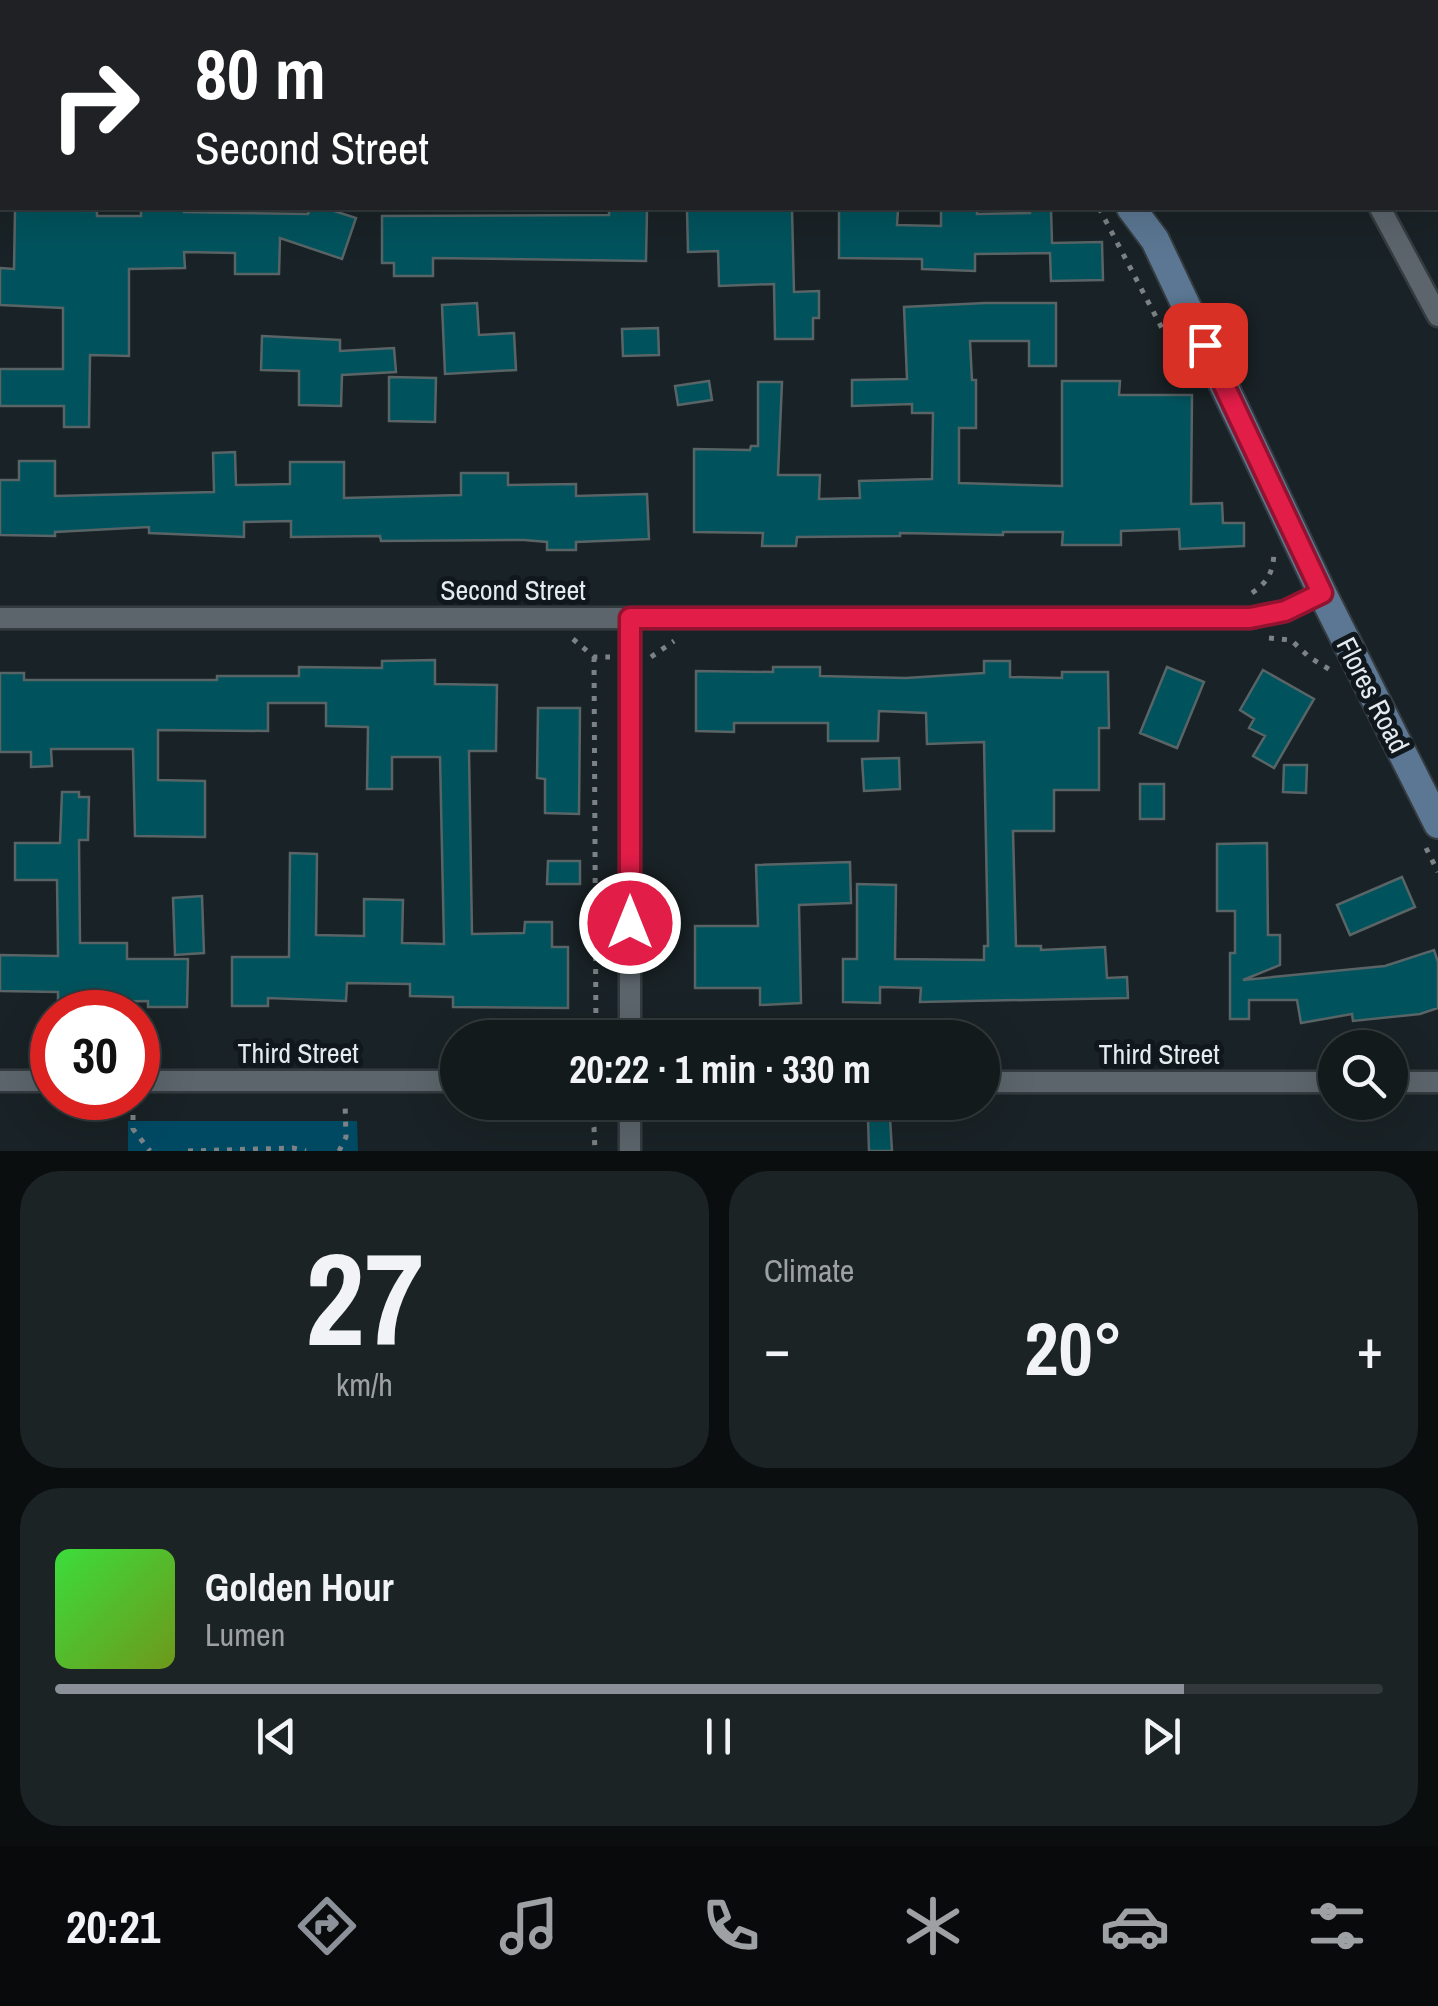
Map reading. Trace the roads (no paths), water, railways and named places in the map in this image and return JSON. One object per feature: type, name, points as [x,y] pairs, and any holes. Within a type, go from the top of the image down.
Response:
[{"type":"main road","name":"Flores Road","points":[[1132,210],[1155,240],[1322,593],[1438,824]]},
{"type":"main road","name":"Flores Road","points":[[1148,210],[1155,240]]},
{"type":"street","points":[[1381,210],[1438,316]]},
{"type":"street","name":"Second Street","points":[[0,618],[1250,618],[1285,611],[1322,593]]},
{"type":"street","points":[[630,618],[630,1020]]},
{"type":"street","points":[[0,1081],[30,1081]]},
{"type":"street","name":"Third Street","points":[[160,1081],[440,1081]]},
{"type":"street","name":"Third Street","points":[[1000,1082],[1318,1082]]},
{"type":"street","points":[[1408,1082],[1438,1082]]},
{"type":"street","points":[[630,1120],[630,1151]]}]
